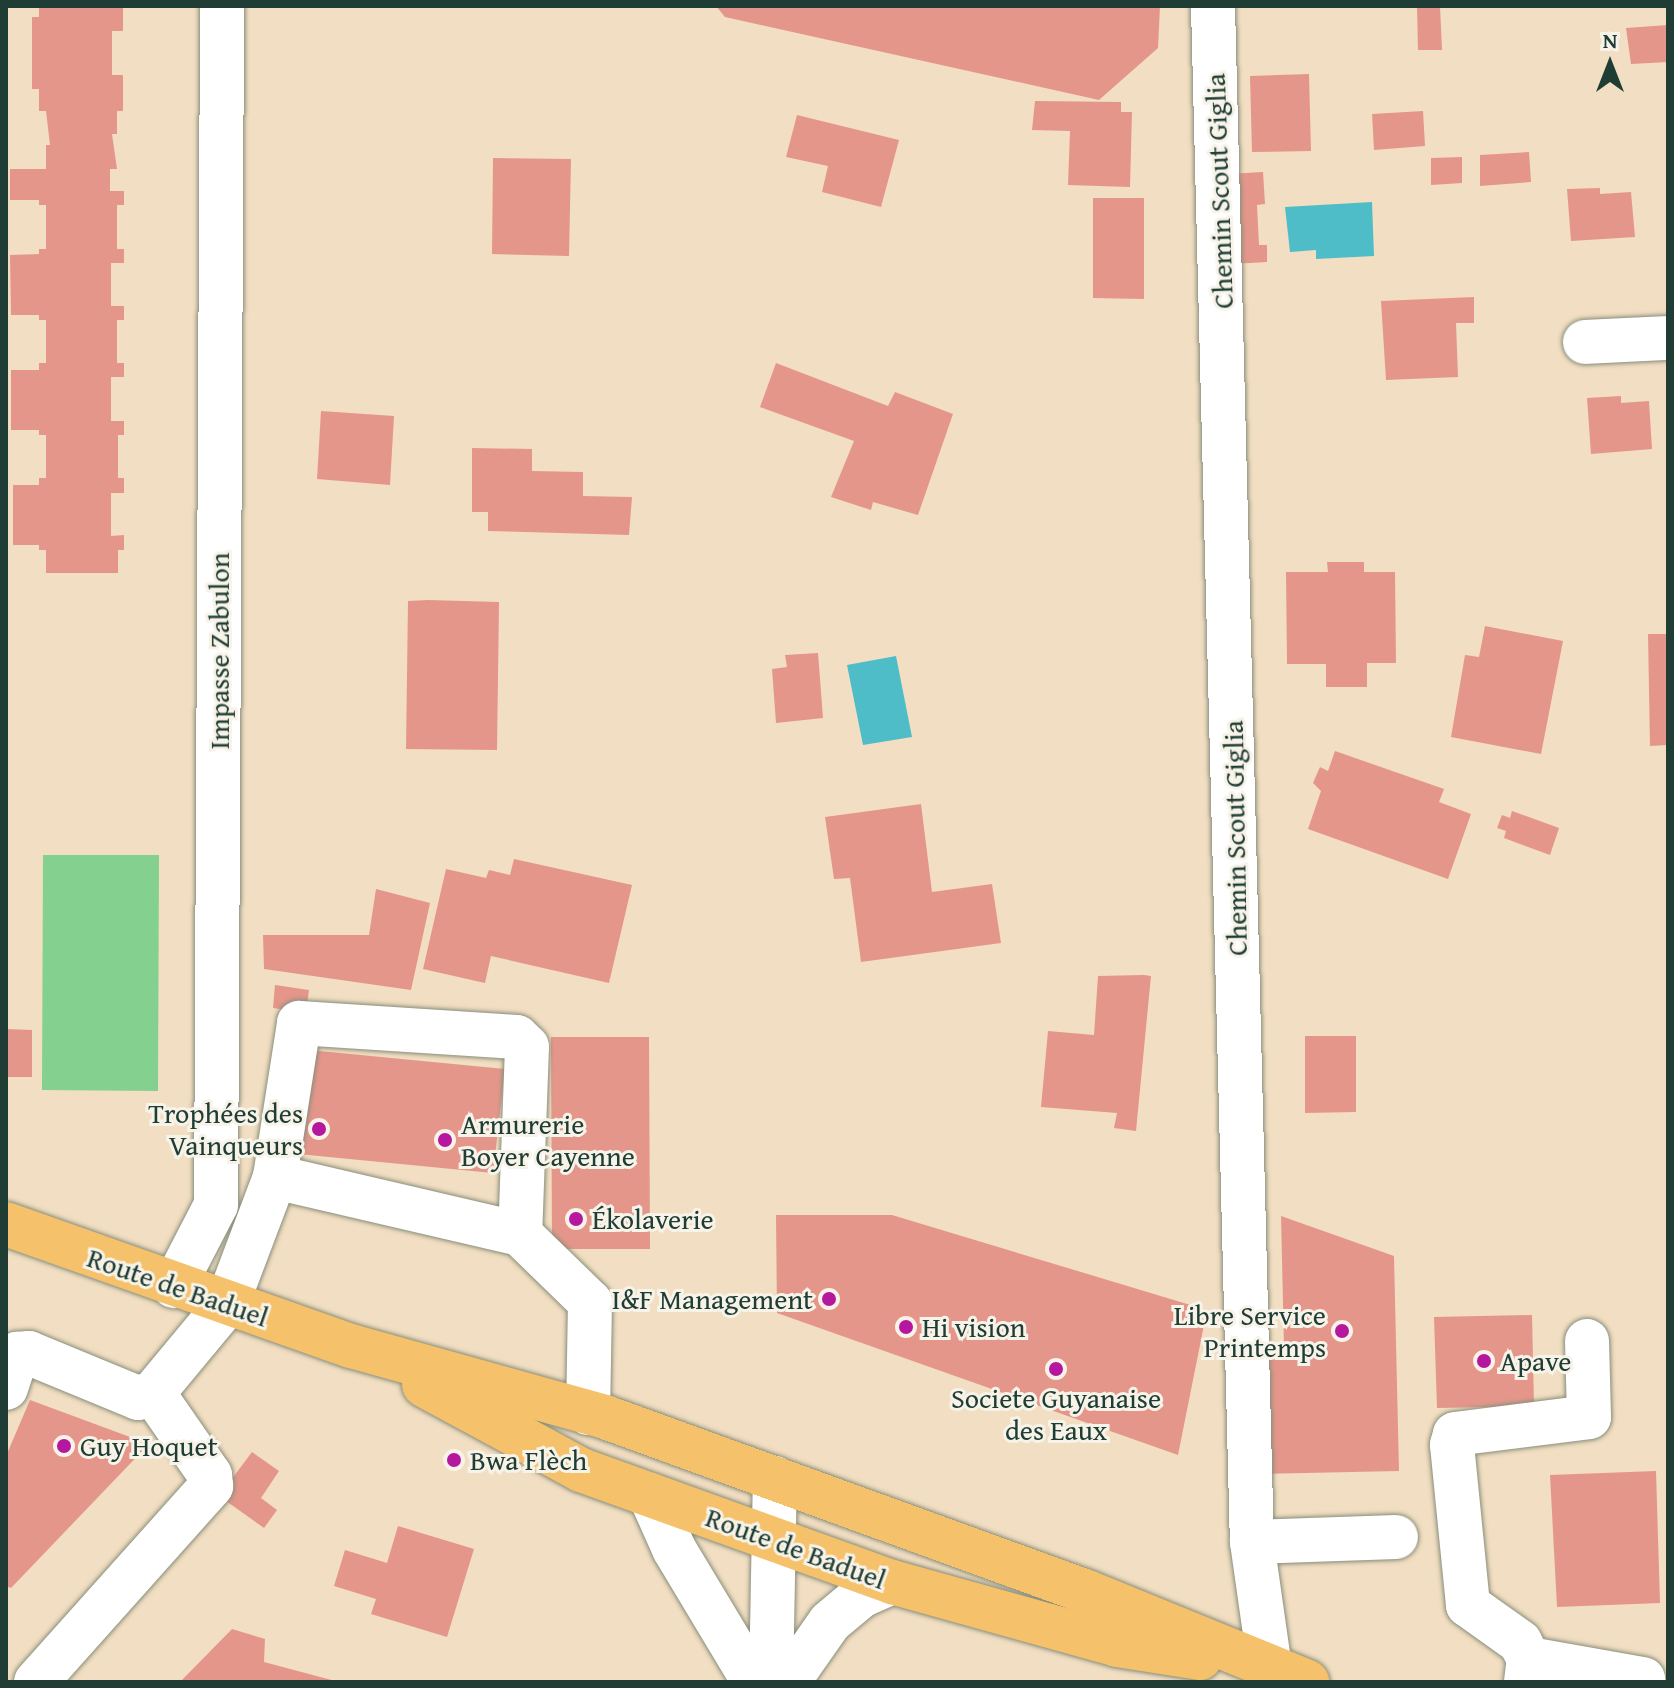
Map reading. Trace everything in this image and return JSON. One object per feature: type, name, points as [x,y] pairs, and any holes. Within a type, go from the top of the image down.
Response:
[{"type":"main road","name":"Route de Baduel","points":[[6,1224],[174,1286],[351,1346],[588,1413],[775,1478],[1087,1592],[1288,1676]]},
{"type":"main road","name":"Route de Baduel","points":[[351,1346],[581,1470],[892,1582],[1117,1645],[1288,1676]]},
{"type":"street","name":"Impasse Zabulon","points":[[174,1286],[216,1205],[222,6]]},
{"type":"street","name":"Chemin Scout Giglia","points":[[1213,6],[1252,1542],[1288,1676]]},
{"type":"street","points":[[1585,342],[1668,338]]},
{"type":"street","points":[[6,1388],[17,1354],[29,1353],[138,1398],[153,1393],[227,1304],[275,1177],[299,1023],[517,1037],[527,1047],[520,1234]]},
{"type":"street","points":[[275,1177],[520,1234],[590,1302],[588,1413]]},
{"type":"street","points":[[1587,1341],[1589,1417],[1455,1434],[1452,1445],[1468,1605],[1520,1642],[1528,1670],[1643,1679]]},
{"type":"street","points":[[36,1682],[211,1486],[210,1475],[153,1393]]},
{"type":"street","points":[[771,1682],[775,1478]]},
{"type":"street","points":[[650,1495],[674,1549],[754,1682]]},
{"type":"street","points":[[1252,1542],[1396,1537]]},
{"type":"street","points":[[788,1682],[830,1622],[861,1596],[892,1582]]},
{"type":"green space","points":[[43,855],[159,855],[158,1091],[42,1090]]},
{"type":"water","points":[[1372,202],[1374,256],[1316,259],[1316,250],[1290,252],[1285,207]]},
{"type":"water","points":[[896,656],[912,737],[863,745],[847,665]]},
{"type":"building","points":[[39,6],[123,6],[123,31],[112,31],[112,75],[123,75],[123,111],[117,111],[117,134],[112,134],[117,169],[110,169],[110,191],[124,191],[124,205],[117,205],[117,249],[124,249],[124,263],[111,263],[111,306],[124,306],[124,320],[117,320],[117,363],[124,363],[124,377],[111,377],[111,421],[124,421],[124,435],[118,435],[118,478],[124,478],[124,493],[111,493],[111,536],[124,535],[124,550],[118,550],[118,573],[46,573],[46,550],[39,550],[39,545],[13,545],[13,485],[39,485],[39,478],[46,478],[46,435],[39,435],[39,430],[11,430],[11,370],[39,370],[39,363],[46,363],[46,320],[39,320],[39,315],[11,315],[10,255],[39,254],[39,249],[46,249],[46,205],[39,205],[39,200],[10,200],[10,169],[46,169],[46,145],[50,145],[46,111],[39,111],[39,89],[32,89],[32,17],[39,17]]},
{"type":"building","points":[[716,6],[1160,6],[1158,48],[1099,100],[725,17]]},
{"type":"building","points":[[1417,6],[1440,6],[1442,50],[1418,50]]},
{"type":"building","points":[[1668,25],[1668,62],[1631,64],[1626,28]]},
{"type":"building","points":[[1309,74],[1311,151],[1252,152],[1250,76]]},
{"type":"building","points":[[1035,101],[1121,102],[1121,112],[1132,112],[1130,187],[1068,185],[1070,131],[1032,130]]},
{"type":"building","points":[[1423,111],[1425,146],[1374,150],[1372,114]]},
{"type":"building","points":[[797,115],[899,140],[881,207],[822,192],[828,166],[786,157]]},
{"type":"building","points":[[1529,152],[1531,182],[1480,186],[1480,155]]},
{"type":"building","points":[[1462,157],[1462,183],[1431,185],[1431,158]]},
{"type":"building","points":[[493,158],[571,159],[569,256],[492,254]]},
{"type":"building","points":[[1263,172],[1265,204],[1257,205],[1259,245],[1267,245],[1267,262],[1232,264],[1229,174]]},
{"type":"building","points":[[1600,188],[1600,194],[1631,192],[1635,237],[1571,241],[1567,189]]},
{"type":"building","points":[[1093,198],[1144,198],[1144,299],[1093,298]]},
{"type":"building","points":[[1474,297],[1474,323],[1456,323],[1458,377],[1386,380],[1381,301]]},
{"type":"building","points":[[776,363],[888,406],[895,392],[953,414],[918,515],[873,502],[871,510],[831,497],[854,441],[760,407]]},
{"type":"building","points":[[1621,396],[1621,403],[1649,401],[1652,449],[1591,454],[1587,398]]},
{"type":"building","points":[[321,411],[394,416],[390,485],[317,479]]},
{"type":"building","points":[[472,448],[532,449],[532,471],[583,472],[583,496],[632,497],[629,535],[488,531],[488,512],[472,512]]},
{"type":"building","points":[[1327,562],[1364,562],[1364,572],[1395,572],[1396,663],[1367,663],[1367,687],[1326,687],[1326,664],[1287,664],[1286,572],[1328,572]]},
{"type":"building","points":[[408,601],[499,602],[497,750],[406,749]]},
{"type":"building","points":[[1485,626],[1563,641],[1541,754],[1451,737],[1465,655],[1479,657]]},
{"type":"building","points":[[1648,634],[1668,634],[1668,745],[1650,746]]},
{"type":"building","points":[[818,653],[823,718],[776,723],[772,669],[787,667],[785,655]]},
{"type":"building","points":[[1335,751],[1444,789],[1439,802],[1471,814],[1448,879],[1308,829],[1321,791],[1313,783],[1320,767],[1328,771]]},
{"type":"building","points":[[921,804],[932,892],[992,884],[1001,943],[861,962],[850,878],[834,879],[825,817]]},
{"type":"building","points":[[1512,811],[1559,828],[1550,855],[1504,838],[1506,831],[1497,828],[1502,815],[1510,818]]},
{"type":"building","points":[[514,859],[632,885],[609,983],[491,956],[485,983],[423,969],[446,869],[486,878],[489,870],[510,875]]},
{"type":"building","points":[[376,889],[430,903],[411,990],[264,969],[263,935],[369,935]]},
{"type":"building","points":[[1098,976],[1151,976],[1136,1131],[1114,1128],[1117,1113],[1041,1107],[1048,1031],[1094,1035]]},
{"type":"building","points":[[275,985],[309,990],[306,1013],[273,1008]]},
{"type":"building","points":[[6,1029],[32,1030],[32,1077],[6,1077]]},
{"type":"building","points":[[1305,1036],[1356,1036],[1356,1112],[1305,1113]]},
{"type":"building","points":[[551,1037],[649,1037],[650,1249],[552,1249]]},
{"type":"building","points":[[309,1050],[505,1069],[493,1173],[298,1154]]},
{"type":"building","points":[[776,1215],[892,1215],[1207,1310],[1178,1455],[777,1313]]},
{"type":"building","points":[[1281,1216],[1394,1256],[1399,1471],[1257,1474],[1255,1348],[1284,1347]]},
{"type":"building","name":"Apave","points":[[1532,1315],[1534,1406],[1437,1408],[1434,1317]]},
{"type":"building","points":[[30,1400],[149,1444],[11,1588],[6,1586],[6,1456]]},
{"type":"building","points":[[252,1452],[279,1471],[261,1498],[277,1510],[264,1528],[219,1496]]},
{"type":"building","points":[[1656,1471],[1660,1603],[1557,1607],[1550,1475]]},
{"type":"building","points":[[398,1526],[474,1549],[447,1637],[371,1614],[376,1599],[334,1586],[345,1550],[387,1563]]},
{"type":"building","points":[[232,1629],[265,1639],[264,1662],[339,1682],[180,1682]]},
{"type":"place","name":"Trophées des Vainqueurs","points":[[319,1129]]},
{"type":"place","name":"Armurerie Boyer Cayenne","points":[[445,1140]]},
{"type":"place","name":"Ékolaverie","points":[[576,1219]]},
{"type":"place","name":"I&F Management","points":[[829,1299]]},
{"type":"place","name":"Hi vision","points":[[906,1327]]},
{"type":"place","name":"Libre Service Printemps","points":[[1342,1331]]},
{"type":"place","name":"Apave","points":[[1484,1361]]},
{"type":"place","name":"Societe Guyanaise des Eaux","points":[[1056,1369]]},
{"type":"place","name":"Guy Hoquet","points":[[64,1446]]},
{"type":"place","name":"Bwa Flèch","points":[[454,1460]]}]
